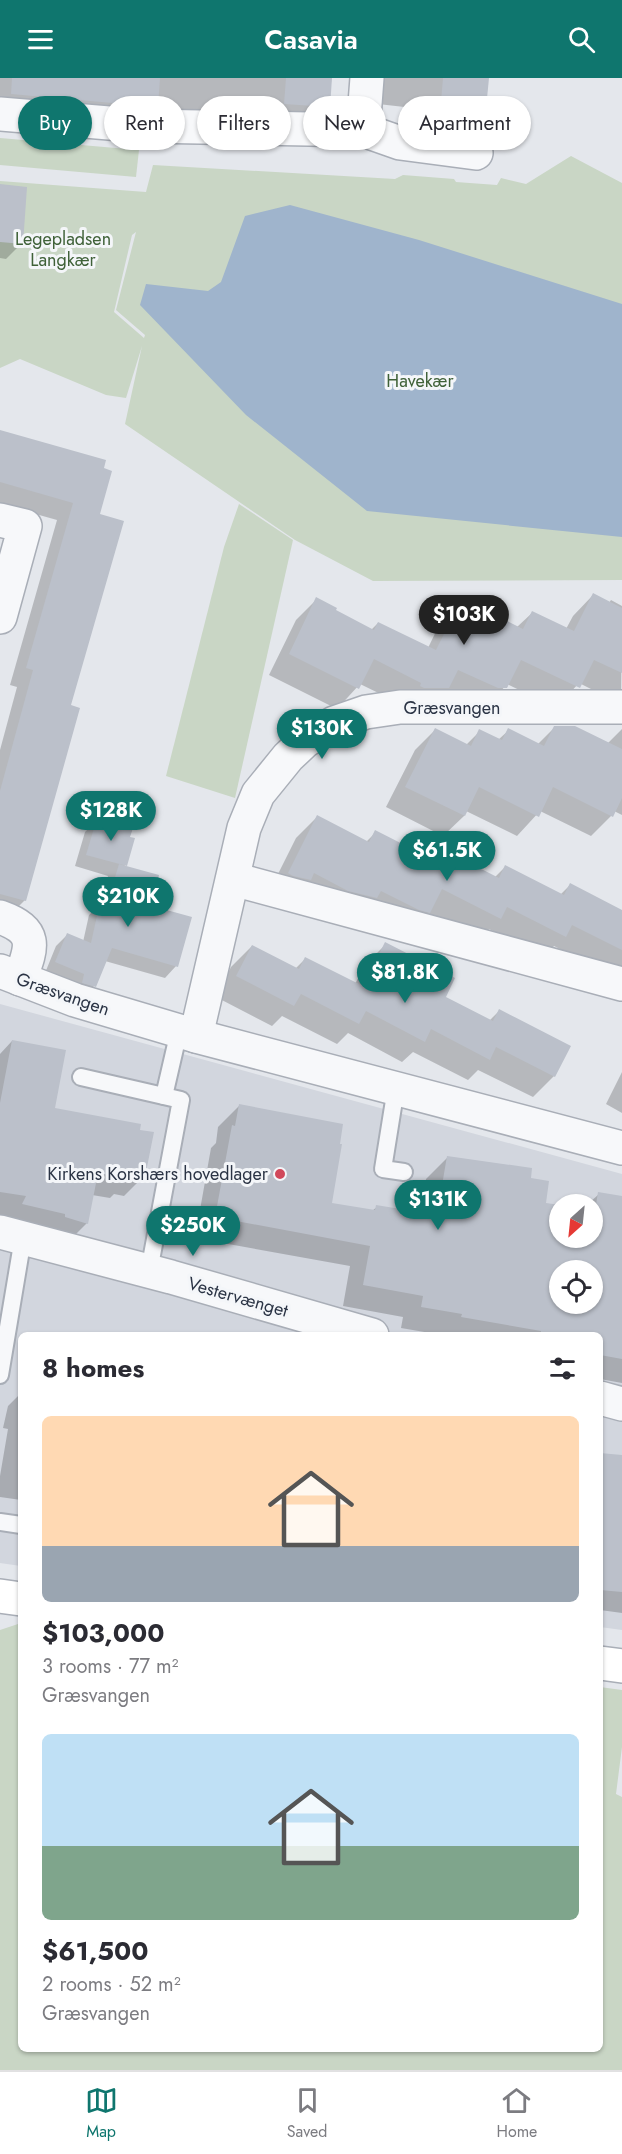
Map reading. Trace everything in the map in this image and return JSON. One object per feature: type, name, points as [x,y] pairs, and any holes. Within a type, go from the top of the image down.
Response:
[{"type":"street","points":[[366,96],[367,78]]},
{"type":"street","points":[[0,114],[145,126],[303,129]]},
{"type":"street","points":[[386,138],[400,143],[476,153]]},
{"type":"street","points":[[0,520],[26,526],[0,617]]},
{"type":"street","name":"Græsvangen","points":[[188,1033],[233,879],[244,828],[258,794],[288,756],[305,741],[334,723],[366,712],[400,707],[622,707]]},
{"type":"street","points":[[233,879],[622,984]]},
{"type":"street","points":[[0,917],[14,922],[27,934],[31,950],[10,975]]},
{"type":"street","name":"Græsvangen","points":[[10,975],[75,1000],[188,1033],[622,1148]]},
{"type":"street","name":"Vestervænget","points":[[11,1235],[149,1271],[362,1332]]},
{"type":"street","points":[[603,1399],[622,1404]]},
{"type":"street","points":[[0,1596],[18,1599]]},
{"type":"street","points":[[603,1663],[622,1666]]},
{"type":"lane","points":[[164,1096],[188,1033]]},
{"type":"lane","points":[[81,1077],[181,1100],[149,1271]]},
{"type":"lane","points":[[396,1088],[383,1169],[404,1172]]},
{"type":"lane","points":[[0,1375],[11,1235]]},
{"type":"lane","points":[[0,1522],[18,1525]]},
{"type":"shaded area","points":[[0,1004],[622,1174],[622,1630],[603,1627],[603,1332],[18,1332],[18,1566],[0,1563]]},
{"type":"green space","points":[[0,138],[18,140],[18,150],[92,150],[92,146],[104,147],[104,150],[139,150],[136,177],[0,165]]},
{"type":"green space","name":"Havekær","points":[[571,156],[622,183],[622,580],[373,581],[295,540],[125,424],[142,346],[126,398],[106,395],[20,359],[0,368],[0,181],[146,192],[153,165],[395,179],[403,175],[497,185],[501,178],[526,184]],"holes":[[[136,232],[116,310],[145,335],[144,338],[114,312],[132,235]]]},
{"type":"green space","points":[[239,504],[293,540],[235,798],[166,776],[224,547]]},
{"type":"green space","points":[[18,1624],[18,2052],[603,2052],[603,1687],[622,1690],[622,1747],[616,1794],[622,1797],[622,2070],[0,2070],[0,1630]]},
{"type":"water","points":[[290,205],[419,240],[622,304],[622,537],[367,511],[246,415],[140,305],[146,284],[208,291],[221,282],[245,216]]},
{"type":"building","points":[[12,78],[160,78],[159,96],[104,96],[104,102],[92,101],[92,96],[11,94]]},
{"type":"building","points":[[286,78],[332,78],[331,96],[303,96],[303,105],[291,104],[291,96],[285,96]]},
{"type":"building","points":[[443,78],[489,78],[487,96],[441,96]]},
{"type":"building","points":[[0,184],[27,187],[23,244],[0,242]]},
{"type":"building","points":[[0,430],[106,460],[104,468],[112,471],[100,514],[124,521],[71,705],[80,708],[26,901],[0,894],[0,791],[33,670],[26,668],[73,503],[0,482]]},
{"type":"building","points":[[593,593],[622,608],[622,673],[594,660],[580,688],[521,660],[507,688],[498,688],[458,670],[449,688],[424,688],[420,686],[421,683],[374,659],[359,689],[289,654],[316,597],[374,630],[378,622],[436,650],[462,598],[523,629],[532,611],[574,631]]},
{"type":"building","points":[[554,726],[575,726],[622,749],[622,798],[613,817],[553,787],[539,817],[479,787],[465,816],[405,787],[435,728],[471,746],[479,729],[502,740],[508,728],[544,746]]},
{"type":"building","points":[[317,815],[369,842],[375,830],[434,860],[440,848],[499,878],[505,865],[564,895],[570,883],[622,910],[622,950],[572,925],[566,937],[507,907],[501,919],[442,889],[430,913],[381,891],[377,898],[348,891],[314,873],[311,880],[293,876],[288,873]]},
{"type":"building","points":[[97,818],[133,828],[130,837],[135,838],[127,866],[86,855]]},
{"type":"building","points":[[119,864],[159,875],[152,906],[192,917],[178,967],[112,948],[96,987],[82,983],[84,974],[55,962],[67,933],[91,943],[100,902],[107,904]]},
{"type":"building","points":[[385,942],[455,978],[446,997],[493,1021],[499,1009],[571,1046],[555,1077],[496,1047],[490,1060],[431,1029],[425,1042],[366,1011],[359,1024],[301,994],[294,1006],[236,976],[252,945],[299,969],[305,957],[363,986]]},
{"type":"building","points":[[12,1040],[66,1050],[55,1108],[141,1124],[140,1130],[154,1132],[145,1177],[132,1175],[131,1179],[98,1173],[88,1224],[65,1217],[65,1214],[22,1204],[26,1196],[0,1192],[0,1103]]},
{"type":"building","points":[[239,1104],[343,1124],[332,1203],[375,1210],[376,1205],[437,1215],[447,1156],[532,1168],[531,1178],[549,1181],[546,1203],[549,1203],[549,1248],[603,1248],[603,1194],[598,1194],[598,1192],[622,1196],[622,1359],[603,1356],[603,1332],[541,1332],[461,1317],[462,1314],[421,1307],[423,1296],[363,1285],[370,1246],[215,1217],[232,1125],[235,1126]]},
{"type":"building","points":[[603,1453],[622,1455],[622,1592],[603,1590]]},
{"type":"place","name":"Kirkens Korshærs hovedlager","points":[[280,1174]]},
{"type":"park label","name":"Legepladsen Langkær","points":[[63,249]]}]
